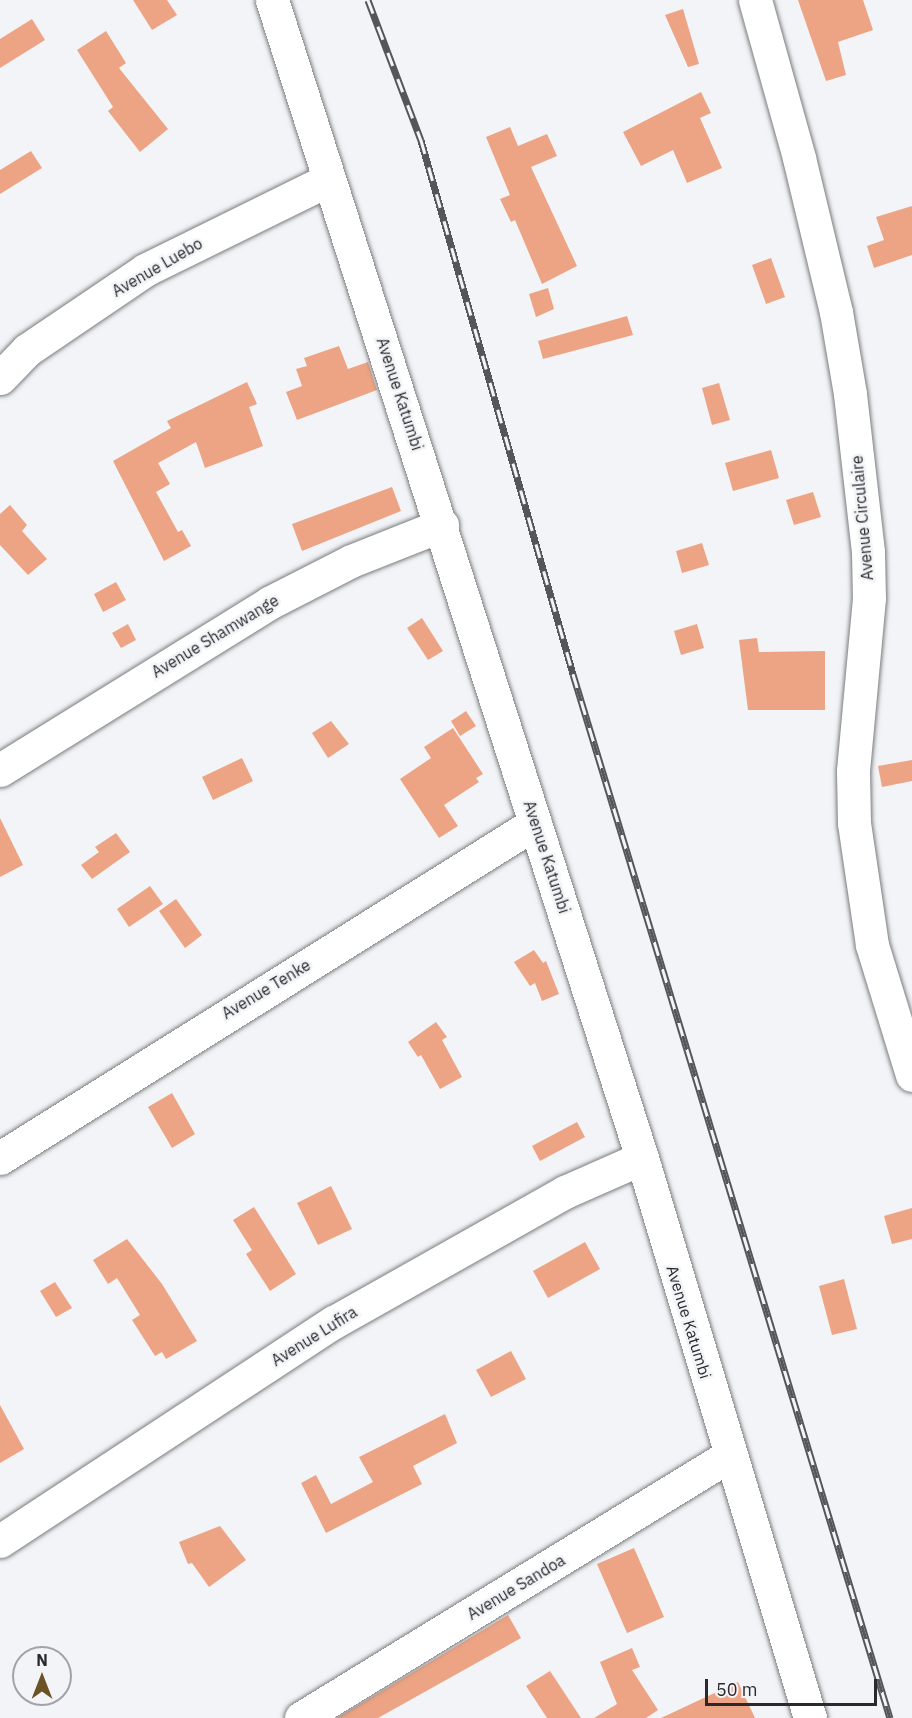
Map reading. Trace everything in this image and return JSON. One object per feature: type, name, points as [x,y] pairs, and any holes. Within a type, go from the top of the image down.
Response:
[{"type":"street","name":"Avenue Katumbi","points":[[272,0],[328,180],[442,525],[642,1158],[810,1718]]},
{"type":"street","name":"Avenue Circulaire","points":[[755,0],[801,169],[836,312],[850,394],[868,552],[868,598],[853,771],[854,823],[872,945],[912,1075]]},
{"type":"street","name":"Avenue Luebo","points":[[0,378],[27,350],[145,270],[328,180]]},
{"type":"street","name":"Avenue Shamwange","points":[[0,770],[269,603],[351,561],[442,525]]},
{"type":"street","name":"Avenue Tenke","points":[[0,1158],[222,1015],[535,823]]},
{"type":"street","name":"Avenue Lufira","points":[[0,1541],[334,1322],[565,1192],[642,1158]]},
{"type":"street","name":"Avenue Sandoa","points":[[301,1718],[730,1455]]},
{"type":"building","points":[[133,0],[167,0],[177,15],[152,30]]},
{"type":"building","points":[[798,0],[863,0],[873,30],[838,42],[846,75],[826,81]]},
{"type":"building","points":[[683,9],[699,64],[688,67],[665,15]]},
{"type":"building","points":[[32,19],[45,40],[0,68],[0,39]]},
{"type":"building","points":[[106,31],[126,63],[119,68],[168,129],[140,152],[108,111],[113,107],[77,50]]},
{"type":"building","points":[[701,92],[711,113],[700,118],[722,168],[687,183],[673,150],[641,166],[623,132]]},
{"type":"building","points":[[510,127],[518,146],[547,134],[557,156],[531,167],[577,266],[542,284],[515,220],[511,222],[500,199],[510,195],[486,137]]},
{"type":"building","points":[[31,151],[42,168],[0,194],[0,170]]},
{"type":"building","points":[[912,206],[912,255],[874,268],[867,246],[884,240],[876,217]]},
{"type":"building","points":[[771,258],[785,297],[766,304],[752,265]]},
{"type":"building","points":[[548,288],[554,309],[536,317],[529,294]]},
{"type":"building","points":[[627,316],[633,335],[543,359],[538,341]]},
{"type":"building","points":[[339,346],[348,369],[368,362],[377,390],[297,420],[286,392],[302,386],[296,369],[307,366],[304,358]]},
{"type":"building","points":[[247,382],[257,404],[249,407],[263,446],[205,468],[196,442],[158,463],[170,484],[156,492],[178,532],[182,530],[191,546],[164,561],[113,461],[171,428],[167,421]]},
{"type":"building","points":[[719,383],[730,420],[712,425],[702,388]]},
{"type":"building","points":[[771,450],[779,478],[733,491],[725,463]]},
{"type":"building","points":[[392,487],[401,511],[302,551],[292,524]]},
{"type":"building","points":[[813,492],[821,517],[794,525],[786,500]]},
{"type":"building","points":[[10,505],[27,525],[22,531],[47,559],[28,575],[0,545],[0,514]]},
{"type":"building","points":[[702,543],[709,565],[682,573],[676,551]]},
{"type":"building","points":[[116,582],[126,600],[103,612],[94,594]]},
{"type":"building","points":[[422,618],[443,651],[428,660],[407,628]]},
{"type":"building","points":[[128,624],[136,640],[121,648],[112,633]]},
{"type":"building","points":[[697,624],[704,648],[681,655],[674,631]]},
{"type":"building","points":[[757,638],[759,652],[825,651],[825,710],[748,710],[739,640]]},
{"type":"building","points":[[466,711],[476,726],[460,736],[451,721]]},
{"type":"building","points":[[331,721],[349,744],[328,758],[312,733]]},
{"type":"building","points":[[453,728],[483,774],[476,778],[479,782],[444,805],[458,826],[439,838],[400,779],[431,758],[424,747]]},
{"type":"building","points":[[242,758],[253,781],[213,800],[202,777]]},
{"type":"building","points":[[912,760],[912,781],[882,787],[878,766]]},
{"type":"building","points":[[0,818],[23,865],[0,877]]},
{"type":"building","points":[[116,833],[130,852],[92,879],[81,865],[99,852],[95,847]]},
{"type":"building","points":[[150,886],[163,904],[129,927],[117,909]]},
{"type":"building","points":[[176,899],[202,935],[185,948],[159,911]]},
{"type":"building","points":[[534,950],[543,963],[546,961],[559,994],[542,1001],[535,983],[530,986],[514,962]]},
{"type":"building","points":[[436,1022],[447,1037],[442,1040],[462,1077],[440,1089],[421,1055],[418,1057],[408,1042]]},
{"type":"building","points":[[172,1093],[195,1134],[172,1148],[148,1107]]},
{"type":"building","points":[[577,1122],[585,1137],[540,1161],[532,1146]]},
{"type":"building","points":[[331,1186],[352,1229],[318,1245],[297,1203]]},
{"type":"building","points":[[254,1207],[296,1274],[270,1291],[246,1254],[252,1250],[233,1220]]},
{"type":"building","points":[[912,1208],[912,1239],[892,1244],[884,1216]]},
{"type":"building","points":[[127,1239],[162,1284],[197,1341],[166,1359],[162,1352],[155,1356],[132,1320],[140,1315],[117,1278],[108,1284],[93,1260]]},
{"type":"building","points":[[585,1242],[600,1269],[548,1298],[533,1271]]},
{"type":"building","points":[[844,1279],[857,1329],[832,1335],[819,1286]]},
{"type":"building","points":[[55,1282],[72,1308],[56,1317],[40,1291]]},
{"type":"building","points":[[511,1351],[526,1379],[491,1397],[476,1370]]},
{"type":"building","points":[[0,1405],[24,1449],[0,1463]]},
{"type":"building","points":[[445,1414],[457,1443],[413,1466],[422,1484],[326,1533],[301,1483],[316,1475],[331,1504],[373,1482],[359,1457]]},
{"type":"building","points":[[220,1526],[246,1560],[209,1587],[192,1563],[188,1564],[179,1542]]},
{"type":"building","points":[[634,1548],[664,1617],[627,1633],[597,1564]]},
{"type":"building","points":[[508,1615],[521,1638],[378,1718],[337,1718]]},
{"type":"building","points":[[632,1648],[640,1667],[632,1670],[658,1710],[646,1718],[594,1718],[617,1704],[600,1662]]},
{"type":"building","points":[[550,1671],[581,1718],[547,1718],[526,1686]]},
{"type":"building","points":[[738,1682],[755,1718],[661,1718]]},
{"type":"railway","points":[[368,0],[421,140],[573,674],[890,1718]]}]
